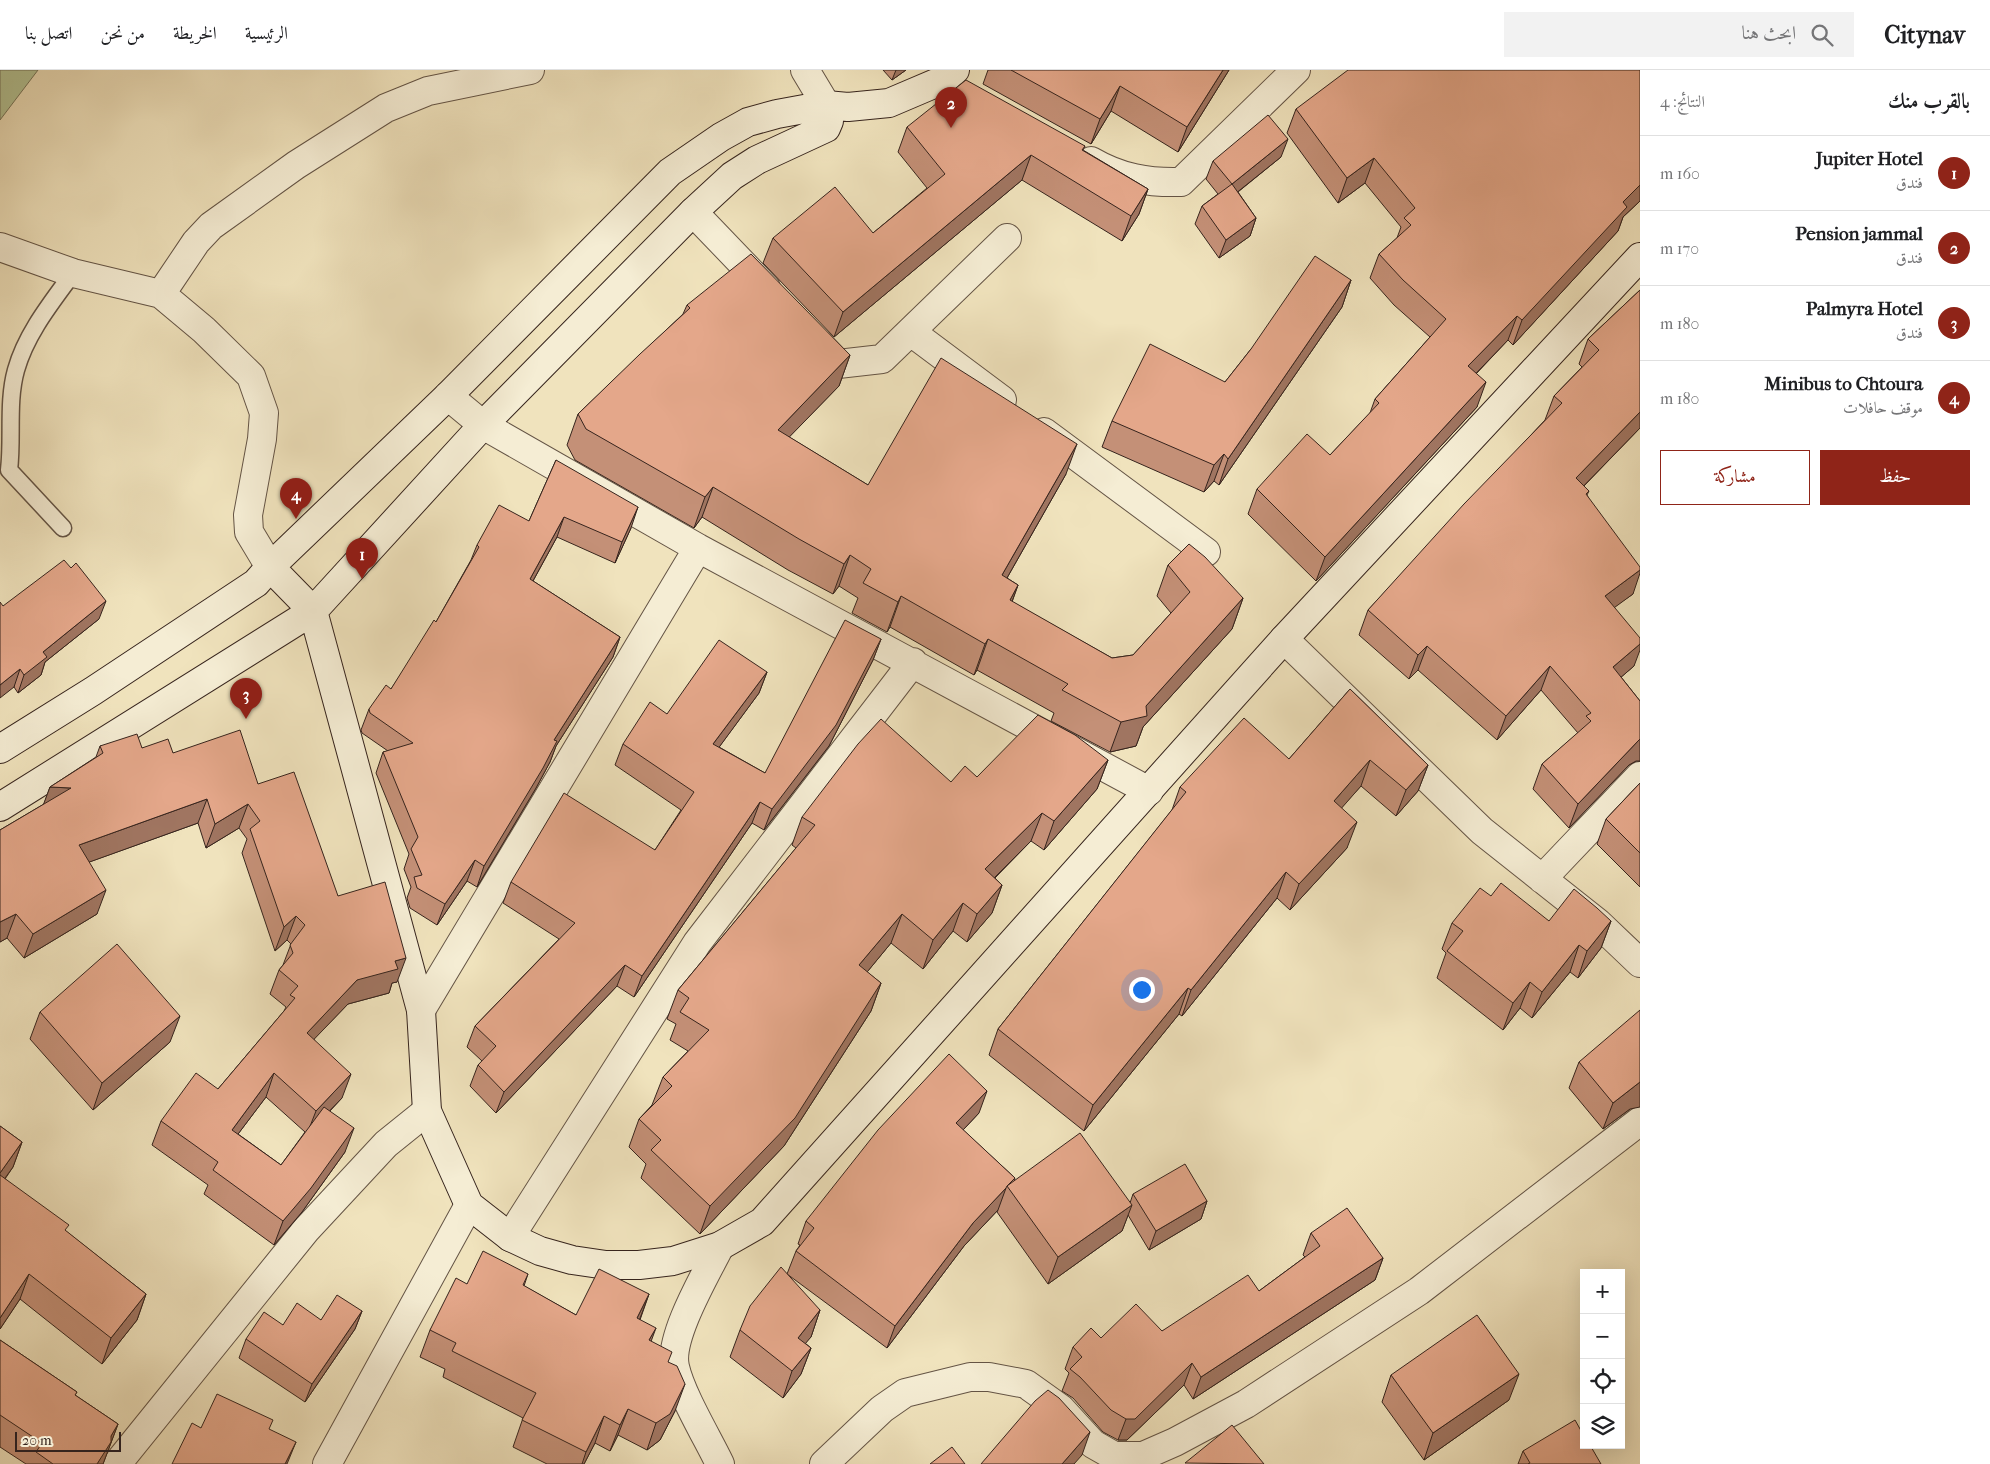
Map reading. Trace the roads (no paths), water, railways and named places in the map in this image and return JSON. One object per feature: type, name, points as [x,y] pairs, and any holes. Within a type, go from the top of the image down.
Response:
[{"type":"street","points":[[161,294],[196,242],[211,226],[296,164],[386,108],[428,91],[472,80],[530,70]]},
{"type":"street","points":[[0,808],[313,611],[483,425],[693,212],[732,176],[757,160],[826,128],[829,121],[826,105],[805,70]]},
{"type":"street","points":[[1072,151],[1106,170],[1152,183],[1181,182],[1296,70]]},
{"type":"street","points":[[0,749],[101,686],[256,583],[270,566],[448,396],[670,172],[721,137],[748,122],[777,114],[826,105],[848,107],[889,103],[949,75],[969,94]]},
{"type":"street","points":[[693,212],[782,306]]},
{"type":"street","points":[[803,327],[838,364],[882,359],[1007,238]]},
{"type":"street","points":[[0,246],[73,274],[161,294],[204,330],[251,376],[264,413],[262,439],[248,515],[250,532],[270,566],[313,611],[421,1010],[427,1111],[469,1204],[510,1237],[556,1256],[606,1265],[639,1265],[673,1261],[720,1246],[762,1222],[1284,639],[1640,257]]},
{"type":"street","points":[[911,332],[1206,552]]},
{"type":"street","points":[[448,396],[483,425],[698,548],[913,662],[1149,791]]},
{"type":"street","points":[[421,1010],[698,548]]},
{"type":"street","points":[[1284,639],[1482,831],[1598,923],[1640,963]]},
{"type":"street","points":[[510,1237],[698,944],[913,662]]},
{"type":"street","points":[[1542,879],[1640,776]]},
{"type":"street","points":[[116,1464],[306,1230],[386,1144],[427,1111]]},
{"type":"street","points":[[824,1464],[882,1408],[905,1393],[970,1377],[989,1377],[1026,1384],[1061,1410],[1093,1444],[1114,1456],[1143,1456],[1175,1442],[1246,1404],[1419,1291],[1640,1121]]},
{"type":"street","points":[[327,1464],[469,1204]]},
{"type":"street","points":[[720,1246],[681,1327],[675,1346],[674,1366],[720,1464]]},
{"type":"lane","points":[[63,528],[4,470],[16,371],[22,355],[45,311],[73,274]]},
{"type":"place","name":"Pension jammal","points":[[951,128]]},
{"type":"place","name":"Minibus to Chtoura","points":[[296,519]]},
{"type":"place","name":"Jupiter Hotel","points":[[362,579]]},
{"type":"place","name":"Palmyra Hotel","points":[[246,719]]}]
